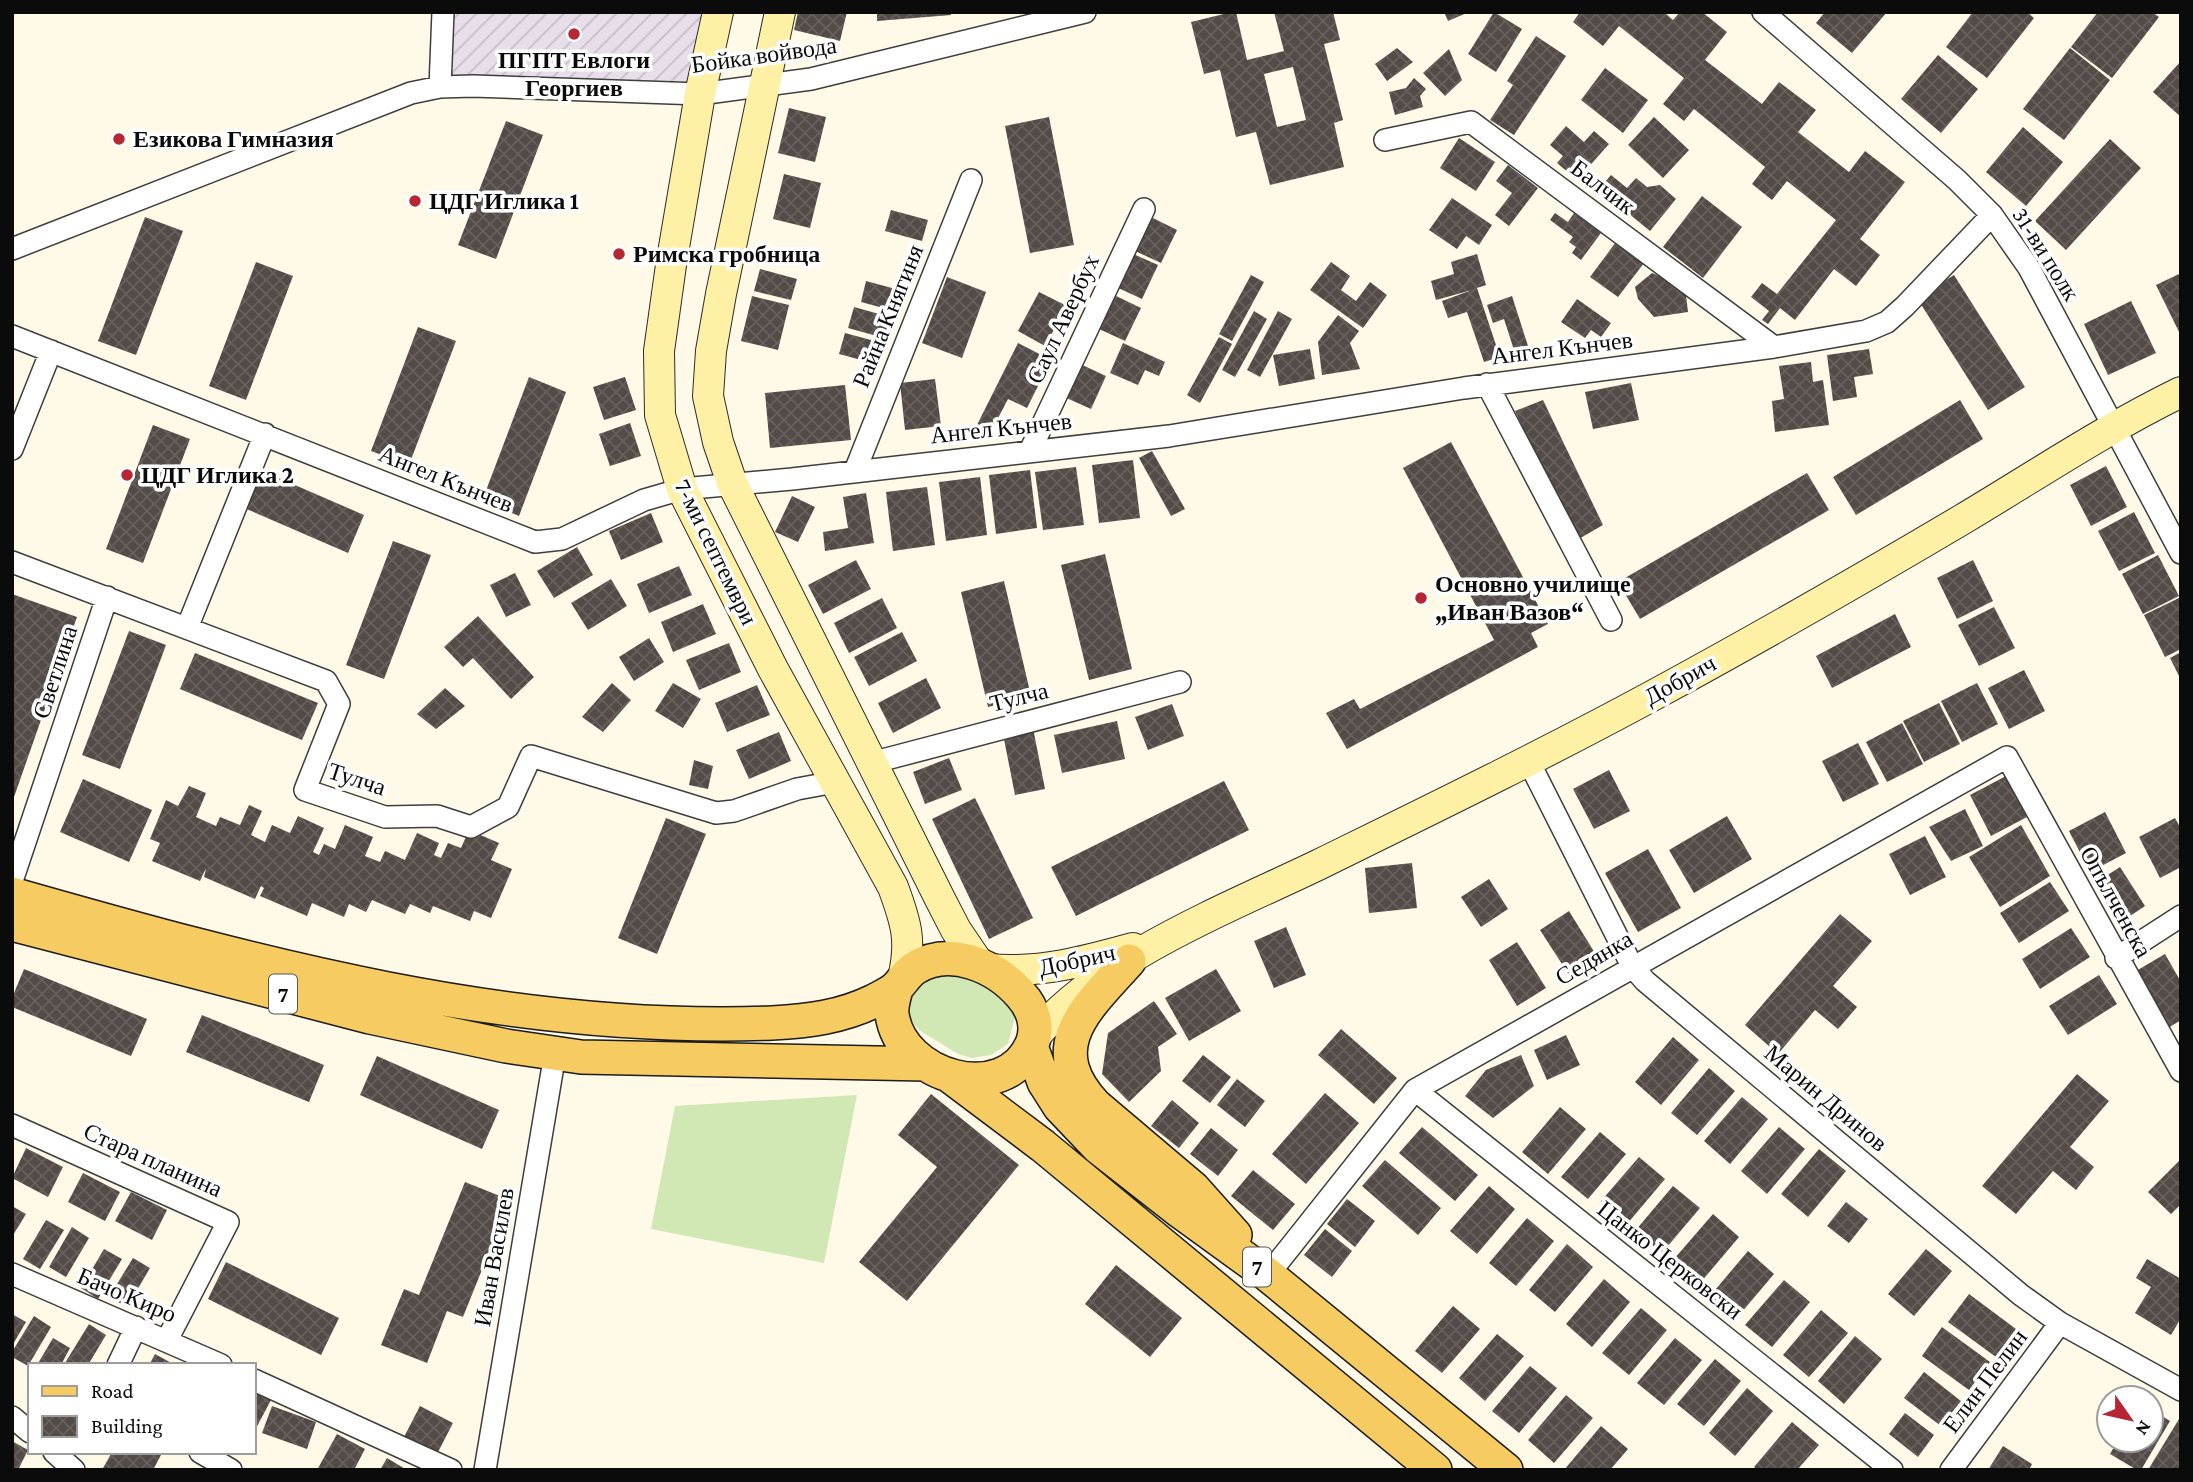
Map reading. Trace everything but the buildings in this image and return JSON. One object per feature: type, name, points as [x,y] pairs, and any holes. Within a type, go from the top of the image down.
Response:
[{"type":"main road","name":"7-ми септември","points":[[718,12],[700,94],[671,265],[659,351],[660,415],[682,489],[773,669],[893,887],[903,914],[909,945],[900,983]]},
{"type":"main road","name":"7-ми септември","points":[[780,12],[721,293],[710,362],[708,396],[718,442],[732,483],[945,909],[984,967]]},
{"type":"main road","name":"Добрич","points":[[1032,1042],[1072,998],[1164,939],[1529,762],[1837,594],[2113,429],[2181,392]]},
{"type":"main road","name":"7","points":[[12,894],[252,959],[446,1001],[584,1018],[771,1023],[827,1019],[851,1012],[900,983],[916,967],[932,961],[961,959],[984,967],[1021,994],[1028,1004],[1033,1015],[1032,1042],[1044,1082],[1060,1107],[1098,1147],[1268,1275],[1506,1470]]},
{"type":"main road","name":"7","points":[[12,924],[370,1017],[439,1033],[555,1054],[937,1069],[965,1080],[979,1080],[995,1077],[1009,1070],[1023,1058],[1032,1042]]},
{"type":"main road","name":"Добрич","points":[[984,967],[1034,970],[1164,939]]},
{"type":"main road","points":[[1129,961],[1083,1013],[1076,1025],[1071,1043],[1075,1076],[1095,1105],[1193,1188],[1268,1275]]},
{"type":"main road","name":"7","points":[[900,983],[892,1003],[892,1015],[912,1054],[1043,1146],[1435,1470]]},
{"type":"main road","points":[[519,1012],[547,1034],[555,1054],[583,1038],[620,1028],[663,1022]]},
{"type":"street","points":[[440,87],[443,12]]},
{"type":"street","name":"31-ви полк","points":[[1763,12],[1957,180],[1992,215],[2029,268],[2181,553]]},
{"type":"street","name":"Бойка войвода","points":[[12,249],[411,93],[440,87],[700,94],[811,79],[1078,13]]},
{"type":"street","name":"Балчик","points":[[1385,140],[1471,122],[1774,347]]},
{"type":"street","name":"Райна Княгиня","points":[[855,471],[971,180]]},
{"type":"street","name":"Саул Авербух","points":[[1030,452],[1144,209]]},
{"type":"street","name":"Ангел Кънчев","points":[[12,336],[535,542],[562,539],[644,500],[682,489],[1169,436],[1487,384],[1774,347],[1866,331],[1887,322],[1992,215]]},
{"type":"street","points":[[12,449],[51,351]]},
{"type":"street","points":[[1487,384],[1611,620]]},
{"type":"street","points":[[187,628],[265,434]]},
{"type":"street","name":"Тулча","points":[[12,562],[326,681],[339,704],[306,790],[385,817],[437,816],[471,827],[508,807],[530,756],[716,813],[734,811],[797,789],[835,782]]},
{"type":"street","name":"Светлина","points":[[12,881],[107,597]]},
{"type":"street","name":"Тулча","points":[[871,763],[1180,682]]},
{"type":"street","name":"Опълченска","points":[[2007,757],[2181,1071]]},
{"type":"street","name":"Седянка","points":[[1268,1275],[1415,1090],[2007,757]]},
{"type":"street","name":"Марин Дринов","points":[[1529,762],[1632,966],[1656,990],[2021,1295],[2060,1323],[2181,1390]]},
{"type":"street","points":[[2116,958],[2181,916]]},
{"type":"street","name":"Иван Василев","points":[[485,1470],[555,1054]]},
{"type":"street","name":"Цанко Церковски","points":[[1415,1090],[1892,1470]]},
{"type":"street","name":"Стара планина","points":[[12,1125],[228,1222],[167,1340]]},
{"type":"street","name":"Бачо Киро","points":[[12,1274],[217,1363]]},
{"type":"street","name":"Елин Пелин","points":[[1951,1470],[2060,1323]]},
{"type":"street","points":[[119,1363],[136,1327]]},
{"type":"street","points":[[256,1381],[450,1470]]},
{"type":"street","points":[[12,1417],[28,1430]]},
{"type":"street","points":[[56,1454],[74,1470]]},
{"type":"street","points":[[203,1454],[231,1470]]},
{"type":"shaded area","points":[[441,12],[718,12],[700,94],[440,87]]},
{"type":"green space","points":[[949,969],[978,974],[1011,1000],[1015,1017],[1008,1044],[991,1055],[972,1058],[958,1054],[919,1030],[908,1017],[905,999],[920,977]]},
{"type":"green space","points":[[857,1095],[824,1263],[651,1229],[675,1106]]},
{"type":"place","name":"ПГПТ Евлоги Георгиев","points":[[574,34]]},
{"type":"place","name":"Езикова Гимназия","points":[[119,139]]},
{"type":"place","name":"ЦДГ Иглика 1","points":[[415,201]]},
{"type":"place","name":"Римска гробница","points":[[619,254]]},
{"type":"place","name":"ЦДГ Иглика 2","points":[[127,475]]},
{"type":"place","name":"Основно училище „Иван Вазов“","points":[[1421,598]]}]
